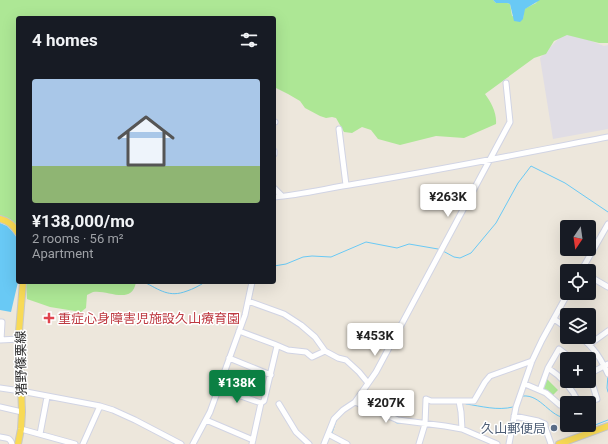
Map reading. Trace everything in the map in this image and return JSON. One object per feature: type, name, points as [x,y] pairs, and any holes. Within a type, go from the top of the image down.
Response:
[{"type":"main road","points":[[0,219],[6,220],[12,224],[16,230]]},
{"type":"main road","name":"猪野篠栗線","points":[[18,444],[22,412],[20,339],[23,284]]},
{"type":"main road","points":[[559,444],[608,426]]},
{"type":"street","points":[[324,444],[335,418],[343,410],[355,402],[382,362],[472,192],[491,160],[510,122],[506,83]]},
{"type":"street","points":[[339,129],[346,185]]},
{"type":"street","points":[[276,197],[295,195],[346,185],[412,175],[608,137]]},
{"type":"street","points":[[276,190],[282,196]]},
{"type":"street","points":[[585,264],[608,224]]},
{"type":"street","points":[[596,280],[608,287]]},
{"type":"street","points":[[193,444],[206,420],[239,331],[252,284]]},
{"type":"street","points":[[509,444],[516,407],[532,361],[564,300]]},
{"type":"street","points":[[248,301],[284,314],[301,325],[315,337],[325,351],[338,358],[346,360],[368,383]]},
{"type":"street","points":[[554,319],[560,323]]},
{"type":"street","points":[[0,322],[2,322],[0,340],[20,339]]},
{"type":"street","points":[[239,331],[288,350],[306,352],[312,357],[325,351]]},
{"type":"street","points":[[596,340],[608,331]]},
{"type":"street","points":[[590,344],[606,365],[608,374]]},
{"type":"street","points":[[206,420],[252,442],[261,403],[264,401],[271,375],[277,346]]},
{"type":"street","points":[[540,390],[548,368],[559,349],[563,352]]},
{"type":"street","points":[[229,358],[271,375]]},
{"type":"street","points":[[419,444],[425,424],[426,399],[431,401],[474,401],[490,376],[532,361]]},
{"type":"street","points":[[596,370],[606,365]]},
{"type":"street","points":[[548,368],[557,374],[573,391],[575,396]]},
{"type":"street","points":[[525,384],[546,393],[560,405]]},
{"type":"street","points":[[0,388],[100,406],[113,410],[181,444]]},
{"type":"street","points":[[218,388],[261,403]]},
{"type":"street","points":[[594,388],[596,399]]},
{"type":"street","points":[[40,434],[47,397]]},
{"type":"street","points":[[459,401],[462,429]]},
{"type":"street","points":[[355,402],[398,420],[462,429],[497,444]]},
{"type":"street","points":[[279,404],[296,432],[309,444]]},
{"type":"street","points":[[83,444],[100,406]]},
{"type":"street","points":[[0,407],[22,412]]},
{"type":"street","points":[[514,416],[545,424],[545,429],[551,444]]},
{"type":"street","points":[[21,429],[75,444]]},
{"type":"street","points":[[328,434],[346,444]]},
{"type":"street","points":[[0,437],[8,438],[11,440],[12,444]]},
{"type":"shaded area","points":[[566,31],[604,46],[608,45],[608,129],[553,139],[540,58]]},
{"type":"green space","points":[[0,0],[493,0],[496,3],[510,4],[512,16],[523,19],[524,9],[536,3],[538,0],[608,0],[608,43],[599,43],[567,35],[554,41],[546,54],[534,58],[485,94],[496,116],[496,124],[464,138],[436,136],[400,145],[378,139],[371,130],[362,127],[352,133],[344,132],[336,118],[326,118],[320,116],[305,108],[300,101],[276,88],[276,16],[16,16],[16,225],[10,219],[0,216]]},
{"type":"green space","points":[[26,284],[135,284],[134,289],[130,293],[124,295],[93,292],[87,295],[86,308],[81,312],[50,307],[27,299]]},
{"type":"green space","points":[[546,378],[558,390],[552,396],[542,388]]},
{"type":"water","points":[[493,0],[540,0],[525,9],[523,19],[520,22],[514,21],[510,4],[496,3]]},
{"type":"water","points":[[0,223],[7,226],[16,236],[16,284],[18,284],[11,312],[0,310]]},
{"type":"waterway","points":[[443,251],[454,257],[460,258],[471,253],[496,223],[518,183],[531,166],[565,183],[608,212]]},
{"type":"waterway","points":[[276,266],[286,264],[303,257],[331,257],[366,242],[397,248],[409,244],[438,249]]},
{"type":"waterway","points":[[148,284],[165,292],[175,294],[189,290],[201,284]]},
{"type":"waterway","points":[[608,375],[608,392]]},
{"type":"waterway","points":[[523,396],[529,396],[535,399],[560,416]]},
{"type":"waterway","points":[[344,406],[351,402]]},
{"type":"waterway","points":[[466,404],[495,408],[513,407]]},
{"type":"waterway","points":[[392,420],[397,423],[404,423]]},
{"type":"waterway","points":[[596,425],[608,420]]},
{"type":"waterway","points":[[332,433],[336,421]]},
{"type":"place","name":"重症心身障害児施設久山療育園","points":[[49,318]]},
{"type":"place","name":"久山郵便局","points":[[554,428]]}]
